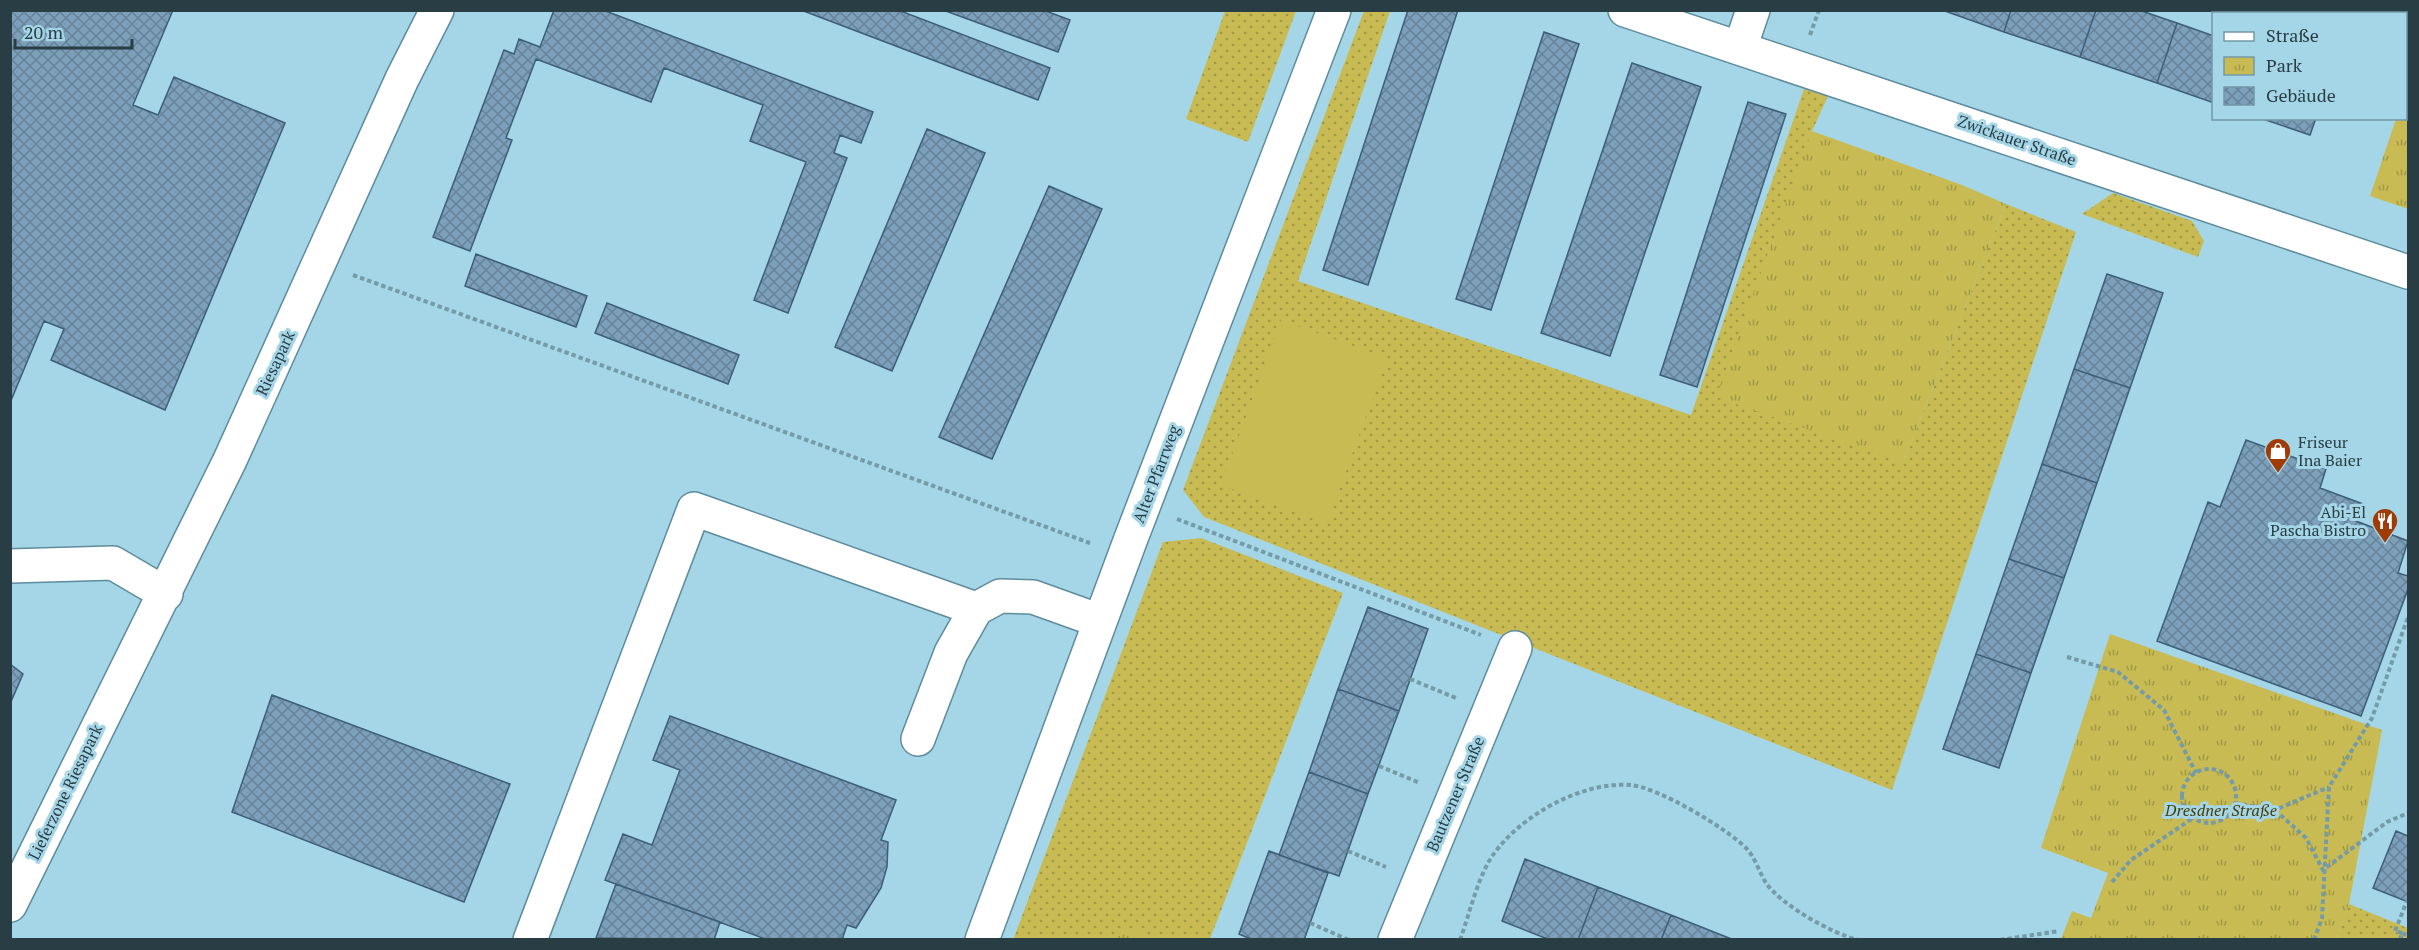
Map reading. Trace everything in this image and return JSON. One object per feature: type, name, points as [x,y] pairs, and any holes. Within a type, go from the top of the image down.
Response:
[{"type":"street","name":"Riesapark","points":[[105,712],[166,594],[320,263],[402,80],[437,10]]},
{"type":"street","name":"Alter Pfarrweg","points":[[982,939],[1124,556],[1334,10]]},
{"type":"street","name":"Zwickauer Straße","points":[[1625,10],[2409,272]]},
{"type":"street","points":[[1740,48],[1753,10]]},
{"type":"street","points":[[530,939],[693,509],[976,609]]},
{"type":"street","points":[[10,566],[113,563],[166,594]]},
{"type":"street","points":[[918,739],[951,653],[976,609],[1000,596],[1033,597],[1100,621]]},
{"type":"street","name":"Bautzener Straße","points":[[1395,939],[1515,648]]},
{"type":"street","name":"Lieferzone Riesapark","points":[[10,905],[105,712]]},
{"type":"path","points":[[320,263],[1124,556]]},
{"type":"path","points":[[1144,507],[1515,648]]},
{"type":"path","points":[[2314,939],[2322,918],[2329,788],[2372,718],[2409,617]]},
{"type":"path","points":[[2067,657],[2118,672],[2164,711],[2196,772]]},
{"type":"path","points":[[1410,679],[1489,712]]},
{"type":"path","points":[[1379,766],[1454,797]]},
{"type":"path","points":[[2208,769],[2220,771],[2230,779],[2235,790],[2235,803],[2229,814],[2218,822],[2205,823],[2193,818],[2186,810],[2183,789],[2196,772],[2208,769]]},
{"type":"path","points":[[1460,939],[1489,862],[1517,829],[1550,806],[1590,788],[1632,785],[1687,806],[1746,848],[1768,885],[1801,913],[1858,939]]},
{"type":"path","points":[[2235,803],[2275,810],[2329,788]]},
{"type":"path","points":[[2275,810],[2306,838],[2323,870]]},
{"type":"path","points":[[2323,870],[2387,822],[2409,813]]},
{"type":"path","points":[[2112,882],[2131,860],[2193,818]]},
{"type":"path","points":[[2407,901],[2395,931],[2409,936]]},
{"type":"path","points":[[1310,924],[1349,939]]},
{"type":"path","points":[[2000,939],[2059,931]]},
{"type":"path","points":[[2400,939],[2402,933]]},
{"type":"green space","points":[[1225,11],[1296,11],[1248,142],[1186,119]]},
{"type":"green space","points":[[1364,11],[1390,11],[1298,281],[1691,415],[1804,89],[1828,96],[1812,131],[1903,463],[2006,204],[2076,232],[1892,790],[1204,517],[1183,490]]},
{"type":"green space","points":[[2408,79],[2408,209],[2370,196],[2396,120],[2407,120]]},
{"type":"green space","points":[[1812,131],[1962,185],[2006,204],[1903,463],[1716,397]]},
{"type":"green space","points":[[2113,193],[2192,221],[2204,241],[2198,257],[2082,214]]},
{"type":"green space","points":[[1281,320],[1387,358],[1327,524],[1221,485]]},
{"type":"green space","points":[[1201,538],[1343,593],[1210,939],[1013,940],[1163,542]]},
{"type":"green space","name":"Dresdner Straße","points":[[2110,634],[2382,730],[2349,904],[2336,939],[2061,939],[2072,911],[2091,918],[2108,873],[2041,848]]},
{"type":"green space","points":[[2349,904],[2408,928],[2408,939],[2336,939]]},
{"type":"green space","points":[[1142,928],[1149,939],[1107,939],[1125,929]]},
{"type":"building","points":[[10,10],[173,10],[133,105],[158,115],[174,77],[285,123],[165,410],[51,360],[64,329],[44,321],[10,403]]},
{"type":"building","points":[[554,10],[603,10],[873,112],[861,143],[840,135],[834,153],[847,158],[788,313],[754,300],[806,162],[750,141],[763,105],[664,68],[651,102],[536,59],[506,138],[512,140],[470,251],[433,237],[504,50],[514,54],[519,39],[540,47]]},
{"type":"building","points":[[801,10],[898,10],[1050,68],[1038,100]]},
{"type":"building","points":[[943,10],[1043,10],[1070,20],[1058,52]]},
{"type":"building","points":[[1408,10],[1458,10],[1368,285],[1323,270]]},
{"type":"building","points":[[1942,10],[2011,10],[2004,32]]},
{"type":"building","points":[[2011,10],[2096,10],[2080,57],[2004,32]]},
{"type":"building","points":[[2096,10],[2139,10],[2177,23],[2157,83],[2080,57]]},
{"type":"building","points":[[2177,23],[2212,35],[2212,102],[2157,83]]},
{"type":"building","points":[[1544,32],[1579,44],[1491,310],[1456,299]]},
{"type":"building","points":[[1632,63],[1701,87],[1610,356],[1541,333]]},
{"type":"building","points":[[1748,102],[1786,114],[1697,387],[1660,375]]},
{"type":"building","points":[[2266,120],[2315,120],[2310,135]]},
{"type":"building","points":[[927,129],[985,153],[892,371],[835,347]]},
{"type":"building","points":[[1049,186],[1102,209],[992,459],[939,437]]},
{"type":"building","points":[[476,254],[587,296],[576,327],[465,286]]},
{"type":"building","points":[[2107,274],[2163,293],[2130,388],[2074,369]]},
{"type":"building","points":[[607,303],[739,355],[728,384],[595,333]]},
{"type":"building","points":[[2074,369],[2130,388],[2097,483],[2042,464]]},
{"type":"building","points":[[2246,440],[2326,469],[2320,488],[2363,504],[2356,521],[2408,541],[2398,573],[2408,576],[2408,589],[2361,716],[2157,641],[2208,502],[2220,507]]},
{"type":"building","points":[[2042,464],[2097,483],[2064,578],[2009,559]]},
{"type":"building","points":[[2009,559],[2064,578],[2031,673],[1976,654]]},
{"type":"building","points":[[1368,607],[1428,629],[1399,711],[1338,689]]},
{"type":"building","points":[[1976,654],[2031,673],[1999,768],[1943,749]]},
{"type":"building","points":[[10,664],[23,674],[10,704]]},
{"type":"building","points":[[1338,689],[1399,711],[1368,794],[1309,772]]},
{"type":"building","points":[[272,695],[510,784],[464,902],[232,812]]},
{"type":"building","points":[[670,716],[896,800],[881,840],[888,842],[887,867],[881,888],[856,928],[847,925],[842,940],[768,940],[605,880],[623,834],[652,845],[680,770],[653,760]]},
{"type":"building","points":[[1309,772],[1368,794],[1339,876],[1279,855]]},
{"type":"building","points":[[2396,831],[2408,836],[2408,902],[2373,888]]},
{"type":"building","points":[[1269,851],[1328,873],[1304,940],[1253,940],[1239,934]]},
{"type":"building","points":[[1525,859],[1598,887],[1578,940],[1550,940],[1502,921]]},
{"type":"building","points":[[616,884],[720,922],[714,940],[596,938]]},
{"type":"building","points":[[1598,887],[1671,915],[1661,940],[1578,940]]},
{"type":"building","points":[[1671,915],[1734,940],[1661,940]]},
{"type":"place","name":"Friseur Ina Baier","points":[[2278,474]]},
{"type":"place","name":"Abi-El Pascha Bistro","points":[[2385,544]]}]
